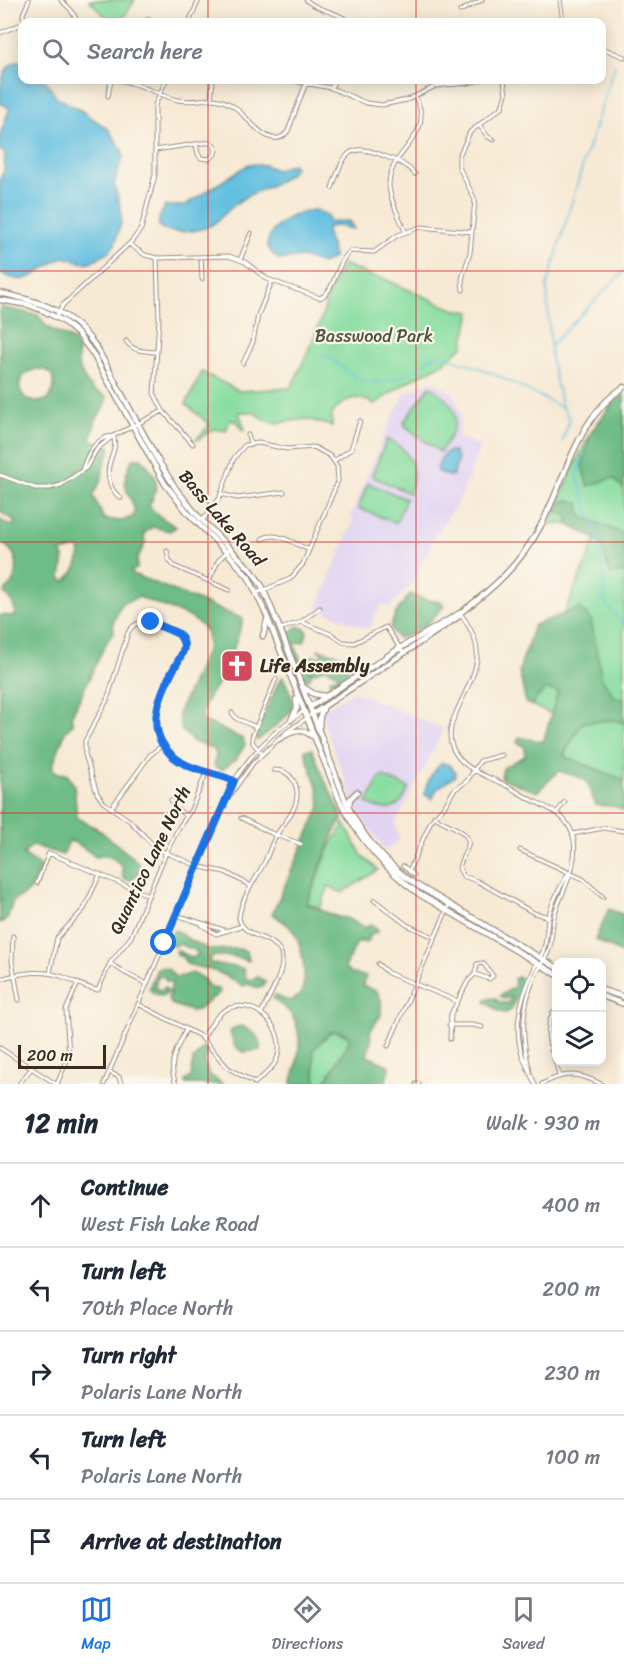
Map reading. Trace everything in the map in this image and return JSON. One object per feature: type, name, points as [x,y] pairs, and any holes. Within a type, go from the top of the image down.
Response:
[{"type":"main road","name":"Bass Lake Road","points":[[0,293],[34,300],[59,311],[73,321],[93,343],[165,484],[228,550],[252,571],[264,590],[342,791],[362,831],[388,862],[415,885],[541,961],[552,971]]},
{"type":"main road","name":"Bass Lake Road","points":[[0,300],[29,305],[56,317],[74,330],[90,349],[135,425]]},
{"type":"main road","points":[[304,711],[400,648],[460,613],[488,592],[524,553],[543,520],[588,423],[604,402],[624,387]]},
{"type":"main road","name":"Bass Lake Road","points":[[228,550],[257,593],[339,799],[364,842],[399,879],[446,910],[552,965]]},
{"type":"main road","points":[[307,718],[458,617],[460,613]]},
{"type":"main road","points":[[266,614],[277,629],[280,629]]},
{"type":"main road","points":[[263,636],[266,614]]},
{"type":"main road","points":[[281,654],[297,701],[297,708],[291,720]]},
{"type":"main road","points":[[303,687],[314,694],[328,695]]},
{"type":"main road","points":[[319,729],[320,716],[325,707]]},
{"type":"main road","points":[[279,739],[293,731],[301,730],[311,735],[316,744]]},
{"type":"main road","points":[[342,791],[348,794],[357,792],[350,799],[349,808]]},
{"type":"main road","points":[[606,991],[624,997]]},
{"type":"main road","points":[[606,997],[624,1004]]},
{"type":"street","points":[[23,18],[29,0]]},
{"type":"street","points":[[61,0],[75,18]]},
{"type":"street","points":[[191,18],[199,0]]},
{"type":"street","points":[[306,0],[324,12],[344,18]]},
{"type":"street","points":[[460,11],[482,0]]},
{"type":"street","points":[[560,0],[562,18]]},
{"type":"street","points":[[0,33],[18,25]]},
{"type":"street","points":[[606,50],[624,57]]},
{"type":"street","points":[[108,96],[110,84]]},
{"type":"street","points":[[138,84],[184,100],[211,98],[233,106],[259,132],[271,137],[283,137],[288,131],[306,84]]},
{"type":"street","points":[[56,317],[59,311],[129,244],[145,219],[155,175],[155,112],[163,84]]},
{"type":"street","points":[[211,98],[213,84]]},
{"type":"street","points":[[311,84],[331,88],[374,104],[399,103],[436,86],[457,84]]},
{"type":"street","points":[[331,88],[333,84]]},
{"type":"street","points":[[463,290],[462,279],[470,252],[475,200],[458,161],[466,138],[504,104],[505,84]]},
{"type":"street","points":[[405,231],[392,200],[389,186],[391,172],[421,125],[421,110],[415,97]]},
{"type":"street","points":[[479,125],[488,137],[494,140]]},
{"type":"street","points":[[155,150],[208,142],[216,149],[215,154],[212,158],[203,159],[198,153],[196,144]]},
{"type":"street","points":[[332,188],[342,161],[353,151],[368,149],[397,161],[415,174]]},
{"type":"street","points":[[129,244],[145,255],[157,258],[224,255],[240,260],[272,281],[323,298],[345,255],[351,251],[378,250],[405,231],[421,227],[472,232]]},
{"type":"street","points":[[240,260],[251,233]]},
{"type":"street","points":[[201,257],[202,279]]},
{"type":"street","points":[[157,258],[159,320],[154,393],[163,411],[193,444]]},
{"type":"street","points":[[243,363],[253,342],[258,315],[272,281]]},
{"type":"street","points":[[126,341],[136,349],[157,352]]},
{"type":"street","points":[[0,475],[31,487],[45,488],[61,485],[81,472],[97,449],[113,436],[163,411]]},
{"type":"street","points":[[334,461],[351,449],[360,422]]},
{"type":"street","points":[[248,435],[250,443]]},
{"type":"street","points":[[113,436],[116,443],[107,466],[107,476],[112,490],[121,498]]},
{"type":"street","points":[[201,522],[222,494],[237,453],[250,443],[287,449],[314,447],[325,452],[334,461],[338,476],[336,486],[309,550],[295,575],[257,593]]},
{"type":"street","points":[[222,494],[237,498],[284,492]]},
{"type":"street","points":[[262,539],[268,535],[274,536],[309,550]]},
{"type":"street","points":[[209,580],[216,564],[228,550]]},
{"type":"street","points":[[167,551],[172,564],[229,590]]},
{"type":"street","points":[[280,629],[301,622],[320,608]]},
{"type":"street","points":[[460,613],[475,636],[478,657],[475,670],[453,719],[450,739],[458,757],[473,770],[557,812],[572,834],[575,854],[551,917],[551,942],[522,999],[518,1020],[520,1049],[535,1084]]},
{"type":"street","points":[[236,782],[182,763],[164,744],[156,723],[156,709],[182,653],[183,642],[179,634],[151,622],[137,622],[128,633],[110,691],[84,745],[97,793],[111,808],[130,821],[154,847],[197,866],[225,872],[251,886]]},
{"type":"street","points":[[301,622],[350,643],[363,640],[386,627],[404,654]]},
{"type":"street","points":[[262,754],[252,739],[276,679]]},
{"type":"street","points":[[104,1084],[223,804],[257,749],[304,711]]},
{"type":"street","points":[[232,713],[237,719],[256,727]]},
{"type":"street","points":[[236,782],[262,754],[307,718]]},
{"type":"street","points":[[111,808],[150,755],[164,744]]},
{"type":"street","points":[[409,871],[434,816],[446,804],[454,790],[467,781],[477,764],[484,759],[502,756]]},
{"type":"street","points":[[261,1014],[281,969],[282,956],[274,944],[247,932],[242,926],[239,914],[276,836],[291,815],[297,795],[292,777],[285,771],[274,770]]},
{"type":"street","name":"Quantico Lane North","points":[[78,983],[98,990],[110,963],[131,937],[166,853],[187,816],[207,771]]},
{"type":"street","points":[[171,800],[175,808],[187,816]]},
{"type":"street","points":[[557,812],[565,802]]},
{"type":"street","points":[[434,816],[441,822],[464,832],[468,837],[468,845],[459,868],[463,876],[477,881],[529,911],[551,917]]},
{"type":"street","points":[[241,818],[276,836],[301,844]]},
{"type":"street","points":[[572,834],[603,828],[624,831]]},
{"type":"street","points":[[520,850],[588,882],[603,897]]},
{"type":"street","points":[[36,883],[49,853],[148,895]]},
{"type":"street","points":[[403,866],[414,875]]},
{"type":"street","points":[[50,973],[57,938],[84,909],[100,874]]},
{"type":"street","points":[[374,900],[408,925],[434,937]]},
{"type":"street","points":[[388,1046],[449,905]]},
{"type":"street","points":[[176,915],[198,922],[214,933],[242,926]]},
{"type":"street","points":[[13,936],[12,961],[19,1000]]},
{"type":"street","points":[[450,1038],[451,1014],[468,981],[476,974],[477,964],[481,962],[493,976],[489,979],[476,974]]},
{"type":"street","points":[[110,963],[147,984]]},
{"type":"street","points":[[378,964],[388,973],[458,1002]]},
{"type":"street","points":[[0,979],[32,972],[50,973],[78,983],[66,1010],[69,1056],[56,1084],[0,1048]]},
{"type":"street","points":[[138,1004],[202,1038],[228,1068],[255,1083],[273,1066],[279,1047],[276,1029],[261,1014],[244,1007],[229,1008],[217,1016],[202,1038]]},
{"type":"street","points":[[552,1015],[548,1029],[552,1053]]},
{"type":"street","points":[[449,1025],[482,1027]]},
{"type":"street","points":[[176,1084],[171,1070],[172,1061],[186,1029]]},
{"type":"street","points":[[556,1066],[559,1075]]},
{"type":"street","points":[[19,1084],[31,1069]]},
{"type":"street","points":[[109,1071],[119,1077],[121,1084]]},
{"type":"street","points":[[542,1084],[559,1075],[585,1077],[601,1084]]},
{"type":"shaded area","points":[[432,381],[453,393],[462,416],[458,437],[480,446],[461,497],[435,536],[411,585],[389,607],[383,604],[380,606],[369,629],[317,608],[354,520],[350,517],[391,420],[405,393]]},
{"type":"shaded area","points":[[353,691],[444,729],[395,825],[400,839],[385,850],[364,821],[353,800],[324,724],[324,710]]},
{"type":"green space","points":[[89,0],[135,0],[124,18],[107,18]]},
{"type":"green space","name":"Basswood Park","points":[[343,264],[382,278],[453,309],[471,312],[463,346],[444,363],[407,382],[375,404],[357,398],[342,403],[332,413],[332,426],[307,419],[277,423],[267,421],[253,412],[239,412],[245,430],[243,431],[238,422],[230,420],[226,431],[214,429],[198,440],[196,439],[210,425],[186,404],[202,372],[239,391],[291,388],[318,329],[326,299]]},
{"type":"green space","points":[[0,307],[38,315],[47,327],[73,340],[78,350],[78,365],[85,380],[94,391],[107,397],[96,419],[91,440],[111,447],[103,468],[102,479],[93,495],[104,519],[122,521],[134,516],[126,484],[132,459],[141,458],[154,476],[155,492],[149,506],[160,517],[176,527],[170,531],[152,527],[144,534],[145,544],[137,559],[137,569],[132,570],[133,574],[243,619],[228,663],[206,703],[202,720],[243,739],[245,745],[236,759],[222,770],[214,766],[216,755],[214,749],[194,742],[182,731],[178,714],[208,647],[207,633],[203,627],[190,617],[139,597],[122,603],[113,623],[114,631],[71,717],[73,724],[65,732],[52,768],[58,773],[67,774],[74,785],[77,818],[98,829],[139,863],[138,874],[131,881],[123,878],[122,866],[116,861],[107,856],[96,857],[73,842],[69,841],[63,855],[32,845],[23,855],[41,866],[30,891],[13,901],[7,919],[0,923],[0,615],[14,616],[13,603],[4,593],[13,581],[16,564],[10,550],[0,543],[0,520],[11,526],[14,525],[14,520],[0,512]],"holes":[[[37,369],[46,370],[52,375],[54,388],[49,399],[39,402],[25,397],[20,385],[27,373]],[[79,548],[78,563],[65,582],[61,577],[64,557],[61,552]]]},
{"type":"green space","points":[[430,386],[448,401],[455,416],[452,432],[440,452],[405,426],[404,422]]},
{"type":"green space","points":[[624,395],[624,780],[566,757],[564,754],[580,726],[526,703],[596,539],[567,524],[549,524],[589,437],[610,407]]},
{"type":"green space","points":[[624,395],[624,489],[613,478],[588,486],[582,467],[591,432],[612,404]]},
{"type":"green space","points":[[387,439],[402,448],[410,461],[413,476],[409,493],[372,475]]},
{"type":"green space","points":[[368,483],[406,499],[396,523],[358,508]]},
{"type":"green space","points":[[568,500],[579,503],[581,516],[624,534],[624,572],[610,574],[602,546],[597,539],[567,524],[569,517],[556,511],[559,503]]},
{"type":"green space","points":[[410,594],[426,600],[441,602],[444,606],[417,631],[397,638],[390,627],[396,613]]},
{"type":"green space","points":[[579,608],[591,619],[602,679],[615,697],[624,699],[624,723],[613,720],[582,723],[564,754],[566,757],[624,780],[624,811],[617,807],[596,805],[587,782],[574,775],[559,771],[537,792],[501,778],[503,768],[525,756],[525,747],[517,742],[519,737],[543,742],[558,692],[545,689],[531,705],[526,703],[519,671],[534,625]]},
{"type":"green space","points":[[298,626],[306,629],[307,634],[304,642],[294,643],[301,661],[308,660],[311,656],[321,657],[322,652],[318,649],[347,658],[360,665],[352,663],[346,671],[348,674],[334,684],[330,679],[340,675],[326,668],[315,672],[307,670],[312,673],[305,681],[287,634]]},
{"type":"green space","points":[[283,677],[292,697],[292,708],[257,741],[257,732],[279,681]]},
{"type":"green space","points":[[312,749],[341,812],[342,820],[337,826],[306,904],[346,918],[366,928],[370,924],[379,931],[371,935],[367,942],[357,942],[345,968],[354,974],[366,976],[363,986],[377,991],[381,1000],[381,1015],[370,1031],[371,1040],[367,1056],[390,1066],[385,1084],[324,1084],[349,1042],[349,1037],[341,1031],[330,1032],[313,1050],[316,1084],[291,1084],[298,1058],[298,1031],[290,1012],[273,999],[275,995],[286,1000],[292,1000],[298,996],[304,981],[303,960],[294,932],[272,914],[320,807],[318,792],[305,750]]},
{"type":"green space","points":[[382,776],[409,788],[401,801],[392,808],[381,808],[367,803]]},
{"type":"green space","points":[[344,823],[363,857],[378,870],[342,893],[329,886],[320,908],[307,903],[328,851]]},
{"type":"green space","points":[[609,909],[624,915],[624,954],[595,940]]},
{"type":"green space","points":[[176,930],[209,949],[238,949],[247,952],[249,961],[232,956],[212,956],[209,962],[244,969],[245,977],[249,980],[258,977],[266,982],[264,986],[259,988],[247,984],[243,986],[218,972],[187,964],[176,953],[176,950],[193,958],[198,955],[195,950],[179,944],[173,946],[169,941],[173,931]]},
{"type":"green space","points":[[161,967],[168,969],[175,977],[192,973],[203,978],[210,988],[218,989],[220,992],[198,1010],[191,1011],[171,1004],[168,1000],[172,982],[166,981],[165,977],[157,978],[155,988],[161,990],[165,987],[168,992],[162,996],[153,993],[149,988],[157,969]]},
{"type":"green space","points":[[518,977],[523,979],[521,982],[523,985],[511,1010],[506,1013],[500,1012],[485,1002],[486,999],[496,998],[497,1001],[508,1004],[512,996],[505,999],[500,996],[515,986],[514,979]]},
{"type":"green space","points":[[242,1026],[258,1038],[260,1050],[244,1052],[235,1047],[230,1032]]},
{"type":"green space","points":[[336,1031],[349,1037],[349,1042],[324,1084],[316,1084],[313,1050],[330,1032]]},
{"type":"green space","points":[[204,1047],[208,1052],[204,1063],[210,1075],[223,1084],[186,1084],[185,1081],[191,1077],[193,1060]]},
{"type":"water","points":[[18,62],[18,84],[48,84],[56,97],[82,111],[109,130],[122,150],[123,157],[114,184],[121,209],[121,223],[115,244],[110,251],[85,263],[64,257],[34,275],[19,279],[0,272],[0,179],[4,171],[5,154],[0,150],[0,135],[9,110],[0,103],[0,96],[3,76]]},
{"type":"water","points":[[249,164],[265,165],[276,170],[292,164],[295,167],[285,178],[240,200],[211,225],[187,232],[171,231],[159,226],[159,219],[165,206],[184,206]]},
{"type":"water","points":[[314,210],[327,215],[329,222],[349,221],[354,229],[328,227],[327,235],[333,258],[322,264],[303,257],[279,260],[267,245],[273,231],[291,216]]},
{"type":"water","points":[[450,451],[454,452],[458,459],[453,475],[449,476],[437,471],[442,457]]},
{"type":"water","points":[[442,763],[449,765],[456,772],[455,776],[437,789],[432,799],[424,794],[425,790],[433,773]]},
{"type":"waterway","points":[[562,442],[570,419],[562,407],[551,360],[547,286],[615,65]]},
{"type":"waterway","points":[[550,346],[624,271]]},
{"type":"waterway","points":[[323,355],[334,360],[353,376],[373,382],[403,377],[416,370],[432,356],[443,355],[498,376],[561,407]]},
{"type":"waterway","points":[[584,454],[577,475],[592,522],[597,530]]},
{"type":"waterway","points":[[597,536],[604,574],[604,602],[624,625]]},
{"type":"place","name":"Life Assembly","points":[[237,666]]},
{"type":"route","points":[[151,622],[179,634],[184,645],[158,700],[155,718],[161,739],[170,753],[182,763],[234,781],[164,943]]}]
